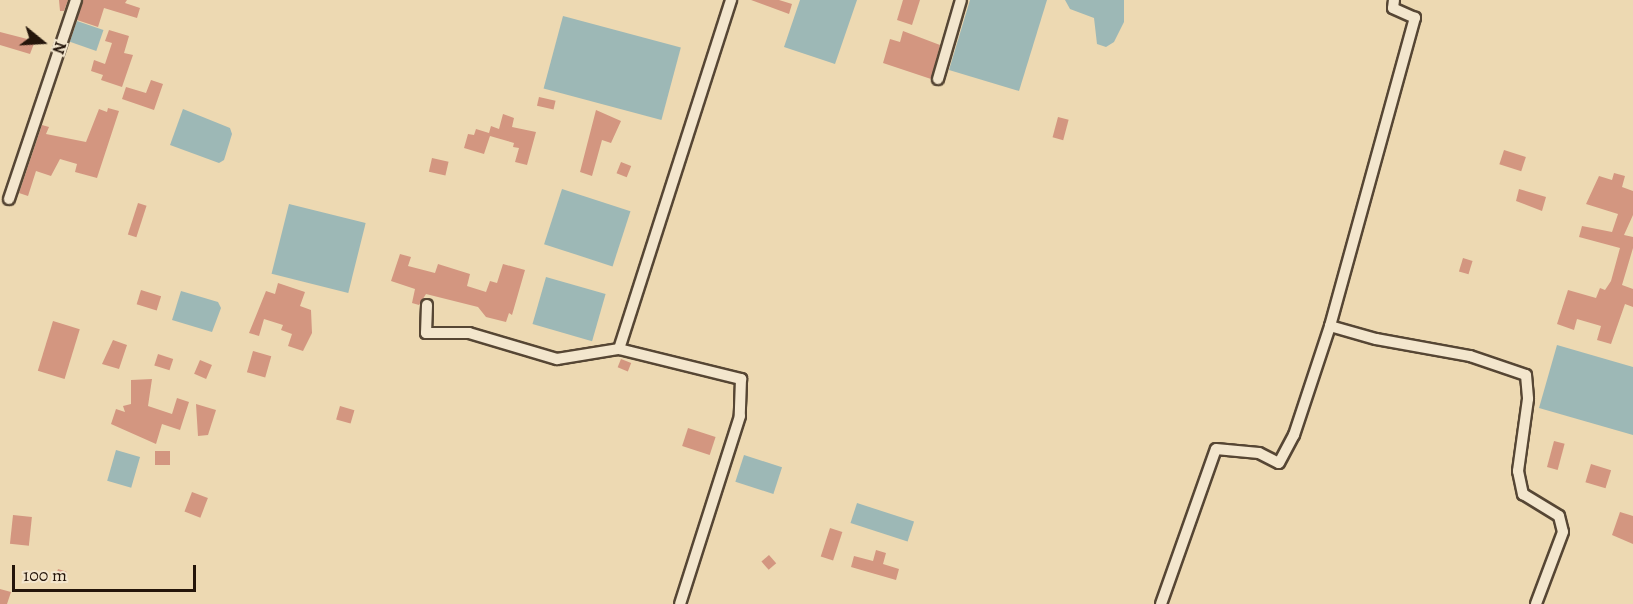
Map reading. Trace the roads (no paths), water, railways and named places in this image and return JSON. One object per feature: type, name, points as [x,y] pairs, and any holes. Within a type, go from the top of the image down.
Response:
[{"type":"street","points":[[9,199],[76,0]]},
{"type":"street","points":[[619,349],[731,0]]},
{"type":"street","points":[[938,79],[961,0]]},
{"type":"street","points":[[1161,604],[1216,449],[1259,453],[1279,463],[1294,435],[1330,326],[1415,18],[1393,8],[1394,0]]},
{"type":"street","points":[[428,305],[426,333],[470,333],[557,359],[619,349],[741,380],[740,416],[680,604]]},
{"type":"street","points":[[1330,326],[1376,339],[1470,356],[1526,375],[1528,399],[1518,471],[1523,494],[1559,516],[1563,532],[1536,604]]},
{"type":"water","points":[[800,0],[857,0],[835,64],[784,47]]},
{"type":"water","points":[[970,0],[1047,0],[1019,91],[949,70]]},
{"type":"water","points":[[1065,0],[1124,0],[1124,22],[1114,42],[1106,47],[1097,44],[1094,18],[1070,9]]},
{"type":"water","points":[[563,16],[681,48],[661,120],[544,88]]},
{"type":"water","points":[[77,21],[103,30],[96,51],[70,42]]},
{"type":"water","points":[[183,109],[230,128],[232,134],[224,160],[219,163],[170,145]]},
{"type":"water","points":[[562,189],[630,211],[613,266],[544,244]]},
{"type":"water","points":[[289,204],[366,223],[348,293],[272,274]]},
{"type":"water","points":[[546,277],[606,294],[592,341],[532,324]]},
{"type":"water","points":[[181,291],[218,302],[221,308],[212,332],[172,320]]},
{"type":"water","points":[[1557,345],[1633,367],[1633,435],[1539,408]]},
{"type":"water","points":[[116,450],[140,457],[131,488],[107,481]]},
{"type":"water","points":[[744,455],[782,467],[773,494],[735,482]]},
{"type":"water","points":[[857,503],[914,522],[908,542],[851,523]]}]
